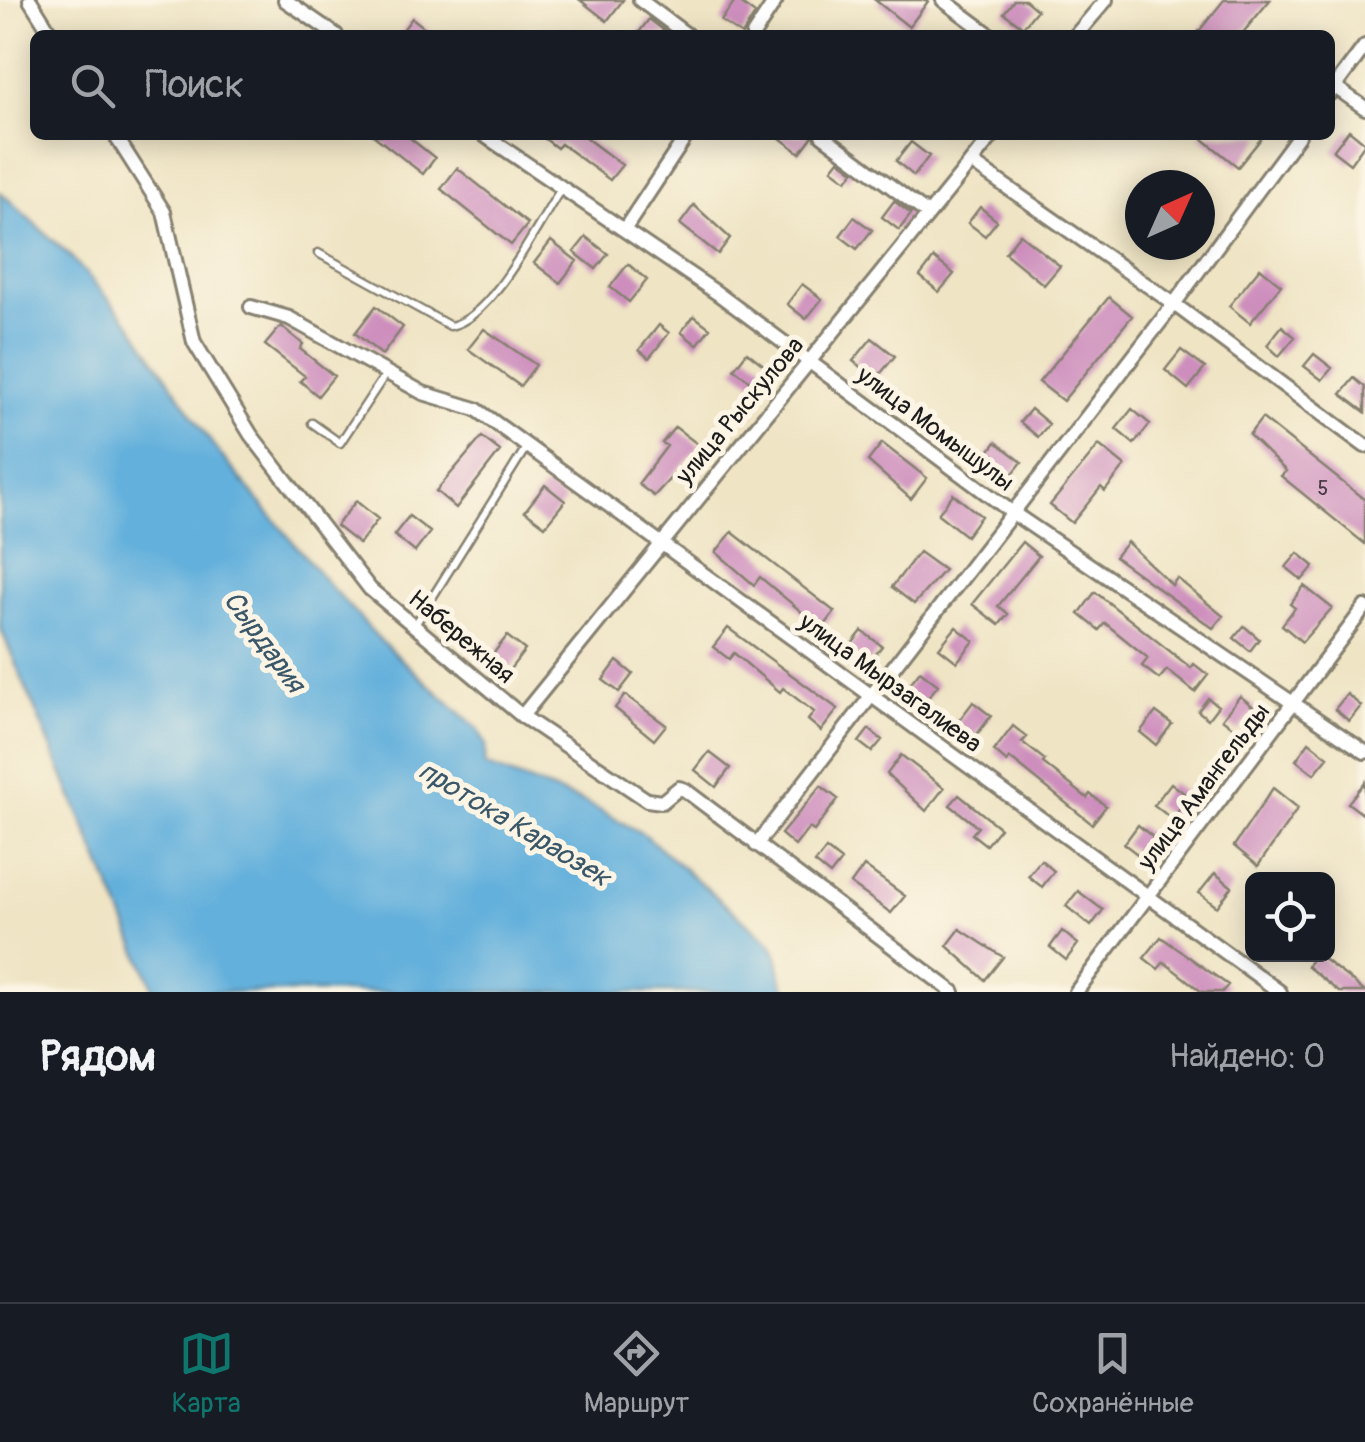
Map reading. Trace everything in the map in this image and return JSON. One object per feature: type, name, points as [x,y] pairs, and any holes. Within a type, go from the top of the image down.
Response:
[{"type":"street","points":[[30,0],[49,30]]},
{"type":"street","points":[[285,0],[329,30]]},
{"type":"street","points":[[640,0],[680,30]]},
{"type":"street","points":[[756,30],[776,0]]},
{"type":"street","points":[[943,0],[983,30]]},
{"type":"street","points":[[1080,30],[1106,0]]},
{"type":"street","points":[[1335,86],[1365,46]]},
{"type":"street","points":[[1335,92],[1365,108]]},
{"type":"street","name":"Набережная","points":[[119,140],[164,212],[194,342],[251,435],[370,589],[522,716],[646,800],[662,802],[679,788],[685,790],[954,992]]},
{"type":"street","name":"улица Момышулы","points":[[491,140],[810,362],[1013,513],[1365,752]]},
{"type":"street","points":[[624,230],[684,140]]},
{"type":"street","points":[[829,140],[928,214]]},
{"type":"street","name":"улица Рыскулова","points":[[522,716],[658,542],[810,362],[989,140]]},
{"type":"street","points":[[756,845],[1174,304],[1295,140]]},
{"type":"street","points":[[970,162],[1174,304],[1365,446]]},
{"type":"street","points":[[251,306],[289,318],[388,371]]},
{"type":"street","name":"улица Мырзагалиева","points":[[388,371],[423,394],[476,409],[1280,992]]},
{"type":"street","name":"улица Амангельды","points":[[1076,992],[1365,607]]},
{"type":"lane","points":[[318,253],[450,326],[468,323],[492,296],[562,188]]},
{"type":"lane","points":[[312,423],[332,440],[346,438],[388,371]]},
{"type":"lane","points":[[414,626],[527,446]]},
{"type":"water","points":[[0,192],[70,256],[131,324],[215,448],[328,584],[383,643],[478,729],[486,745],[485,765],[584,802],[645,835],[769,942],[789,992],[155,992],[0,627]]},
{"type":"building","points":[[580,0],[623,0],[607,21]]},
{"type":"building","points":[[736,0],[755,14],[745,30],[734,30],[721,21]]},
{"type":"building","points":[[875,0],[929,0],[909,27]]},
{"type":"building","points":[[1014,0],[1025,0],[1037,10],[1023,27],[1004,13]]},
{"type":"building","points":[[1224,0],[1270,0],[1245,30],[1200,30]]},
{"type":"building","points":[[412,18],[428,30],[403,30]]},
{"type":"building","points":[[649,19],[663,30],[641,30]]},
{"type":"building","points":[[1349,130],[1365,143],[1350,164],[1333,151]]},
{"type":"building","points":[[379,140],[412,140],[435,158],[423,174]]},
{"type":"building","points":[[547,140],[589,140],[622,165],[610,180],[561,144],[557,148]]},
{"type":"building","points":[[783,140],[810,140],[800,153]]},
{"type":"building","points":[[1204,140],[1260,140],[1238,167]]},
{"type":"building","points":[[911,142],[929,156],[914,176],[896,161]]},
{"type":"building","points":[[839,160],[854,171],[847,180],[832,169]]},
{"type":"building","points":[[457,168],[528,224],[511,245],[441,189]]},
{"type":"building","points":[[894,201],[911,214],[899,230],[882,217]]},
{"type":"building","points":[[694,205],[730,238],[718,254],[680,224]]},
{"type":"building","points":[[980,207],[997,221],[985,236],[968,223]]},
{"type":"building","points":[[854,217],[872,230],[857,249],[840,236]]},
{"type":"building","points":[[1020,234],[1060,266],[1044,285],[1005,253]]},
{"type":"building","points":[[586,237],[608,254],[596,269],[574,252]]},
{"type":"building","points":[[551,241],[577,261],[560,283],[534,263]]},
{"type":"building","points":[[934,258],[954,274],[939,292],[920,276]]},
{"type":"building","points":[[628,264],[647,280],[629,302],[610,287]]},
{"type":"building","points":[[1260,268],[1281,285],[1250,323],[1229,306]]},
{"type":"building","points":[[802,284],[822,299],[806,319],[787,304]]},
{"type":"building","points":[[1109,297],[1132,316],[1063,401],[1039,382]]},
{"type":"building","points":[[376,306],[403,327],[382,355],[355,333]]},
{"type":"building","points":[[694,316],[710,328],[697,345],[681,332]]},
{"type":"building","points":[[659,325],[669,333],[649,358],[639,350]]},
{"type":"building","points":[[281,326],[303,344],[300,349],[334,376],[318,396],[300,381],[305,376],[265,345]]},
{"type":"building","points":[[1282,326],[1295,337],[1279,356],[1267,345]]},
{"type":"building","points":[[484,329],[536,365],[520,386],[468,349]]},
{"type":"building","points":[[872,338],[895,356],[876,379],[853,361]]},
{"type":"building","points":[[1181,350],[1205,368],[1188,389],[1165,370]]},
{"type":"building","points":[[747,352],[766,367],[753,383],[734,369]]},
{"type":"building","points":[[1314,354],[1332,368],[1322,380],[1304,366]]},
{"type":"building","points":[[1354,378],[1365,387],[1365,412],[1341,394]]},
{"type":"building","points":[[1031,409],[1049,424],[1038,437],[1020,422]]},
{"type":"building","points":[[1132,409],[1150,424],[1134,444],[1116,429]]},
{"type":"building","points":[[1262,418],[1365,500],[1365,544],[1281,476],[1286,471],[1249,435]]},
{"type":"building","points":[[675,427],[700,446],[654,496],[638,484],[667,446],[662,443]]},
{"type":"building","points":[[482,437],[500,451],[456,508],[436,491]]},
{"type":"building","points":[[996,442],[1022,462],[1007,481],[982,461]]},
{"type":"building","points":[[882,443],[927,478],[911,499],[868,461]]},
{"type":"building","points":[[1099,445],[1125,466],[1105,491],[1101,487],[1072,523],[1050,505]]},
{"type":"building","points":[[545,485],[565,501],[545,526],[525,511]]},
{"type":"building","points":[[953,494],[981,516],[966,536],[938,514]]},
{"type":"building","points":[[356,501],[378,519],[359,544],[336,526]]},
{"type":"building","points":[[409,516],[430,532],[415,552],[394,535]]},
{"type":"building","points":[[732,532],[835,612],[822,629],[760,577],[754,585],[716,552]]},
{"type":"building","points":[[1022,542],[1039,556],[998,606],[1008,614],[999,625],[972,604]]},
{"type":"building","points":[[1127,542],[1172,585],[1177,578],[1223,616],[1213,628],[1115,557]]},
{"type":"building","points":[[919,552],[944,570],[914,604],[892,587]]},
{"type":"building","points":[[1298,553],[1314,566],[1302,580],[1286,567]]},
{"type":"building","points":[[1304,586],[1332,608],[1302,642],[1282,625],[1295,608],[1290,604]]},
{"type":"building","points":[[1095,592],[1191,668],[1194,664],[1208,675],[1195,692],[1167,670],[1159,679],[1142,666],[1148,658],[1105,623],[1099,630],[1079,614]]},
{"type":"building","points":[[1244,626],[1259,639],[1250,651],[1234,638]]},
{"type":"building","points":[[956,627],[974,641],[957,662],[939,648]]},
{"type":"building","points":[[728,628],[838,709],[821,731],[808,720],[814,712],[783,688],[780,692],[734,653],[729,659],[713,647]]},
{"type":"building","points":[[862,631],[882,646],[868,664],[848,649]]},
{"type":"building","points":[[507,636],[525,650],[507,673],[489,659]]},
{"type":"building","points":[[617,661],[633,674],[619,692],[603,680]]},
{"type":"building","points":[[920,671],[938,685],[923,704],[905,690]]},
{"type":"building","points":[[1347,694],[1361,706],[1349,721],[1335,709]]},
{"type":"building","points":[[625,695],[666,725],[654,740],[615,708]]},
{"type":"building","points":[[1240,696],[1256,709],[1238,731],[1222,719]]},
{"type":"building","points":[[1208,698],[1218,706],[1208,719],[1198,711]]},
{"type":"building","points":[[973,702],[991,716],[975,737],[957,723]]},
{"type":"building","points":[[1156,712],[1172,724],[1156,745],[1140,732]]},
{"type":"building","points":[[1013,726],[1027,737],[1022,742],[1045,760],[1043,763],[1087,798],[1090,794],[1106,806],[1092,824],[1010,758],[1007,762],[994,751]]},
{"type":"building","points":[[869,729],[882,740],[872,752],[859,742]]},
{"type":"building","points":[[1309,742],[1328,757],[1314,774],[1296,760]]},
{"type":"building","points":[[709,752],[730,768],[716,787],[695,770]]},
{"type":"building","points":[[901,755],[944,788],[926,811],[887,774]]},
{"type":"building","points":[[1365,782],[1365,816],[1348,803]]},
{"type":"building","points":[[1171,783],[1189,797],[1172,819],[1154,805]]},
{"type":"building","points":[[821,786],[838,799],[814,831],[809,828],[795,846],[781,834]]},
{"type":"building","points":[[1273,788],[1298,808],[1258,866],[1234,846]]},
{"type":"building","points":[[959,795],[1000,828],[986,845],[972,834],[978,827],[950,805]]},
{"type":"building","points":[[1138,825],[1155,839],[1141,857],[1124,844]]},
{"type":"building","points":[[826,849],[841,861],[830,875],[815,863]]},
{"type":"building","points":[[1041,860],[1054,871],[1042,887],[1028,876]]},
{"type":"building","points":[[864,866],[905,896],[891,913],[851,884]]},
{"type":"building","points":[[1215,873],[1232,887],[1217,907],[1199,893]]},
{"type":"building","points":[[1078,891],[1103,910],[1091,926],[1066,906]]},
{"type":"building","points":[[960,929],[1003,957],[985,980],[947,946]]},
{"type":"building","points":[[1062,931],[1078,944],[1066,960],[1050,947]]},
{"type":"building","points":[[1161,937],[1228,985],[1222,992],[1202,992],[1164,962],[1158,969],[1144,958]]},
{"type":"building","points":[[1310,962],[1327,962],[1365,992],[1339,992],[1307,966]]},
{"type":"water label","name":"Сырдария","points":[[265,641]]},
{"type":"water label","name":"протока Караозек","points":[[515,823]]}]
